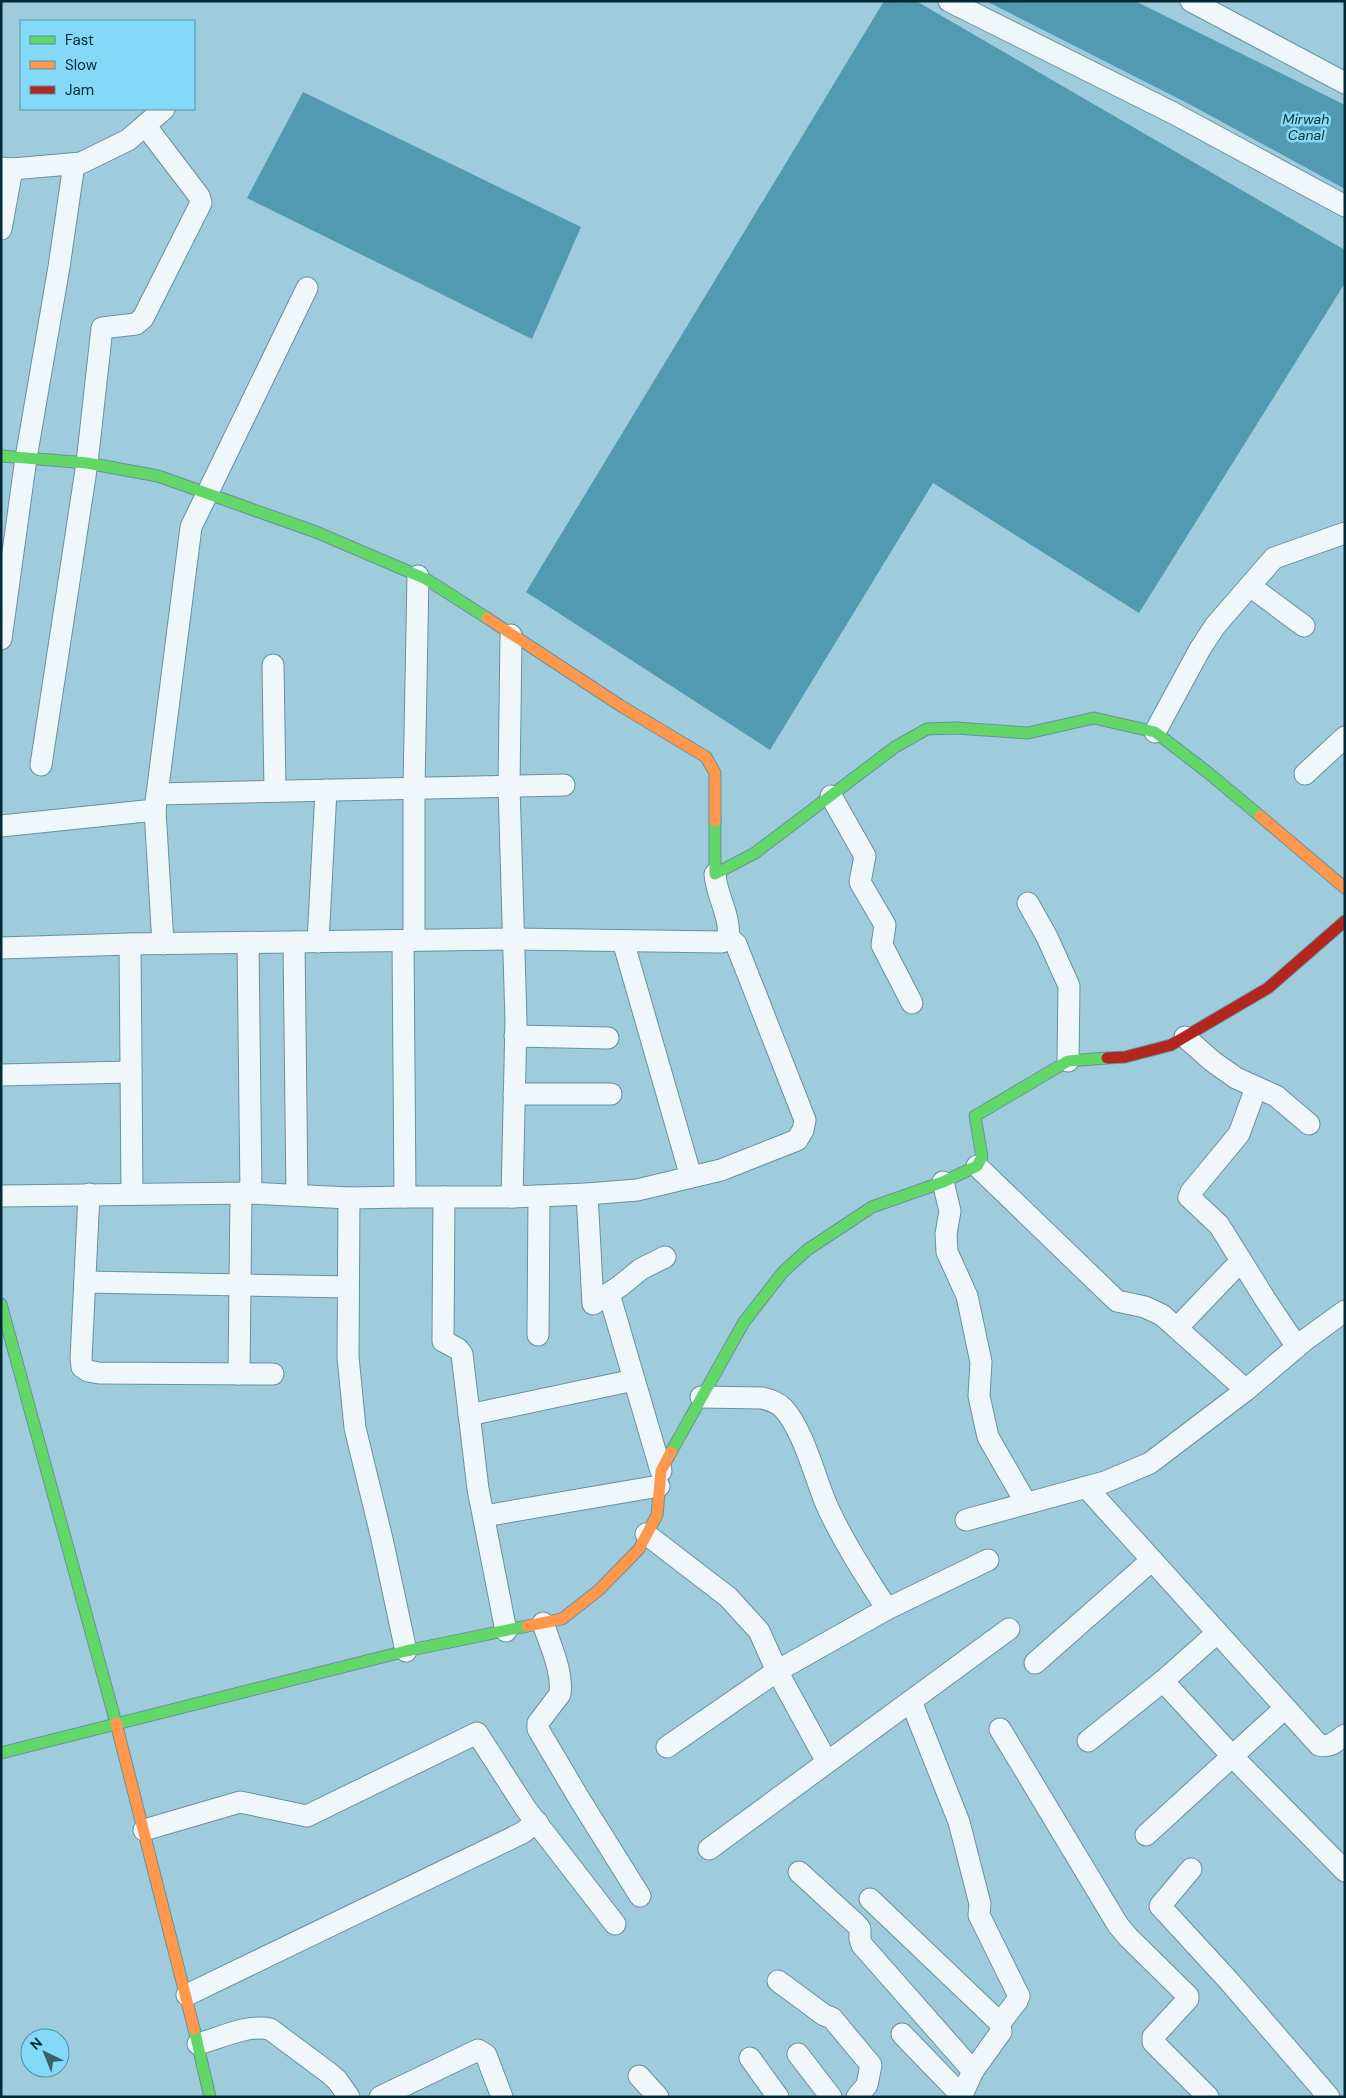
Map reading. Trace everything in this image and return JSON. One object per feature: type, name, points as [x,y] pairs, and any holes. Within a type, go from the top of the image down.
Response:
[{"type":"street","points":[[949,1],[1173,113],[1345,206]]},
{"type":"street","points":[[1205,4],[1345,83]]},
{"type":"street","points":[[1,230],[7,168],[82,164],[128,140],[163,110]]},
{"type":"street","points":[[41,765],[87,463],[102,328],[136,324],[143,318],[201,203],[198,196],[145,124]]},
{"type":"street","points":[[1,639],[26,458],[59,267],[74,164]]},
{"type":"street","points":[[163,944],[156,802],[192,527],[308,288]]},
{"type":"street","points":[[1,456],[87,463],[158,476],[316,532],[418,576],[621,706],[706,756],[715,773],[715,885],[729,928],[728,936],[722,942],[512,939],[130,944],[1,948]]},
{"type":"street","points":[[1155,732],[1200,649],[1216,626],[1274,558],[1345,533]]},
{"type":"street","points":[[405,1198],[408,940],[414,788],[418,576]]},
{"type":"street","points":[[1250,586],[1304,626]]},
{"type":"street","points":[[512,635],[509,786],[515,1036],[512,1197]]},
{"type":"street","points":[[273,665],[275,791]]},
{"type":"street","points":[[715,874],[755,853],[895,746],[927,730],[955,728],[1028,734],[1094,718],[1155,732],[1206,771],[1345,888]]},
{"type":"street","points":[[1305,774],[1345,738]]},
{"type":"street","points":[[1,826],[156,802],[275,791],[564,785]]},
{"type":"street","points":[[318,942],[326,790]]},
{"type":"street","points":[[831,796],[865,856],[860,882],[885,925],[882,945],[912,1003]]},
{"type":"street","points":[[1028,903],[1047,937],[1069,986],[1068,1061]]},
{"type":"street","points":[[660,1478],[701,1397],[744,1322],[783,1272],[807,1250],[872,1207],[943,1182],[978,1166],[982,1158],[975,1116],[1068,1061],[1125,1057],[1171,1045],[1268,988],[1345,921]]},
{"type":"street","points":[[1,1196],[246,1193],[348,1198],[512,1197],[637,1190],[721,1170],[797,1140],[806,1120],[736,944],[728,936]]},
{"type":"street","points":[[623,941],[691,1177]]},
{"type":"street","points":[[294,942],[297,1195]]},
{"type":"street","points":[[239,1374],[240,1284],[246,1193],[248,943]]},
{"type":"street","points":[[130,944],[132,1193]]},
{"type":"street","points":[[515,1036],[608,1038]]},
{"type":"street","points":[[1186,1037],[1212,1062],[1236,1078],[1276,1096],[1309,1124]]},
{"type":"street","points":[[1,1075],[131,1072]]},
{"type":"street","points":[[1256,1088],[1239,1134],[1191,1192],[1189,1197],[1219,1225],[1297,1347]]},
{"type":"street","points":[[514,1094],[611,1094]]},
{"type":"street","points":[[978,1166],[1117,1301],[1145,1307],[1162,1315],[1246,1390]]},
{"type":"street","points":[[943,1182],[950,1211],[946,1234],[947,1252],[967,1296],[981,1362],[979,1396],[988,1437],[1026,1503]]},
{"type":"street","points":[[88,1194],[82,1367],[88,1372],[99,1373],[273,1374]]},
{"type":"street","points":[[587,1194],[593,1304],[641,1269],[665,1257]]},
{"type":"street","points":[[538,1335],[539,1196]]},
{"type":"street","points":[[444,1197],[443,1341],[458,1349],[462,1354],[484,1516],[506,1631]]},
{"type":"street","points":[[348,1198],[348,1358],[355,1428],[382,1539],[406,1651]]},
{"type":"street","points":[[1177,1328],[1241,1261]]},
{"type":"street","points":[[85,1282],[348,1286]]},
{"type":"street","points":[[1,1753],[406,1651],[562,1619],[599,1590],[639,1549],[657,1515],[660,1478],[609,1294]]},
{"type":"street","points":[[1,1304],[144,1830],[187,1995],[210,2097]]},
{"type":"street","points":[[966,1520],[1105,1482],[1150,1463],[1345,1311]]},
{"type":"street","points":[[469,1415],[634,1380]]},
{"type":"street","points":[[701,1397],[762,1398],[772,1400],[783,1408],[796,1428],[827,1505],[847,1548],[887,1609]]},
{"type":"street","points":[[484,1516],[660,1478]]},
{"type":"street","points":[[1086,1487],[1319,1746],[1326,1747],[1345,1735]]},
{"type":"street","points":[[646,1534],[728,1596],[760,1631],[778,1671],[827,1762]]},
{"type":"street","points":[[667,1747],[778,1671],[887,1609],[988,1560]]},
{"type":"street","points":[[1035,1663],[1152,1560]]},
{"type":"street","points":[[543,1623],[559,1675],[561,1689],[560,1694],[538,1723],[538,1729],[640,1896]]},
{"type":"street","points":[[709,1849],[1009,1629]]},
{"type":"street","points":[[1088,1742],[1163,1681],[1217,1632]]},
{"type":"street","points":[[1163,1681],[1233,1757],[1345,1871]]},
{"type":"street","points":[[911,1701],[959,1822],[980,1904],[979,1915],[1019,1996],[1000,2023]]},
{"type":"street","points":[[1146,1835],[1285,1708]]},
{"type":"street","points":[[1000,1729],[1118,1924],[1188,1996],[1188,1999],[1153,2037],[1153,2042],[1208,2097]]},
{"type":"street","points":[[144,1830],[240,1802],[307,1816],[477,1733],[537,1822],[615,1924]]},
{"type":"street","points":[[187,1995],[522,1832],[537,1822]]},
{"type":"street","points":[[1191,1869],[1160,1906],[1229,1981],[1329,2097]]},
{"type":"street","points":[[799,1872],[860,1929],[862,1945],[973,2070]]},
{"type":"street","points":[[870,1898],[1000,2023],[1001,2032],[973,2070],[961,2096],[902,2034]]},
{"type":"street","points":[[778,1980],[824,2015],[832,2018],[871,2064],[867,2085],[857,2097]]},
{"type":"street","points":[[198,2044],[251,2028],[261,2027],[270,2029],[329,2073],[349,2097]]},
{"type":"street","points":[[380,2097],[478,2050],[486,2056],[502,2097]]},
{"type":"street","points":[[798,2054],[830,2097]]},
{"type":"street","points":[[750,2058],[778,2097]]},
{"type":"street","points":[[639,2076],[658,2097]]},
{"type":"water","points":[[884,1],[916,1],[1345,250],[1345,283],[1139,613],[933,483],[770,750],[526,592]]},
{"type":"water","name":"Mirwah Canal","points":[[986,1],[1135,1],[1345,105],[1345,189],[1191,105]]},
{"type":"water","points":[[303,92],[581,227],[532,339],[247,198]]},
{"type":"traffic: fast","points":[[1,456],[87,463],[158,476],[316,532],[426,579],[487,618]]},
{"type":"traffic: fast","points":[[715,821],[715,874],[755,853],[895,747],[927,729],[955,728],[1028,733],[1094,718],[1155,732],[1260,816]]},
{"type":"traffic: fast","points":[[671,1452],[744,1322],[783,1272],[807,1250],[872,1207],[943,1182],[977,1166],[982,1157],[975,1116],[1068,1061],[1107,1058]]},
{"type":"traffic: fast","points":[[1,1304],[116,1723]]},
{"type":"traffic: fast","points":[[1,1753],[406,1651],[527,1626]]},
{"type":"traffic: fast","points":[[194,2029],[210,2097]]},
{"type":"traffic: slow","points":[[487,618],[621,706],[706,757],[715,773],[715,821]]},
{"type":"traffic: slow","points":[[1260,816],[1345,888]]},
{"type":"traffic: slow","points":[[527,1626],[562,1619],[599,1590],[639,1549],[657,1515],[661,1471],[671,1452]]},
{"type":"traffic: slow","points":[[116,1723],[194,2029]]},
{"type":"traffic: jam","points":[[1107,1058],[1125,1057],[1171,1045],[1268,988],[1345,921]]}]
